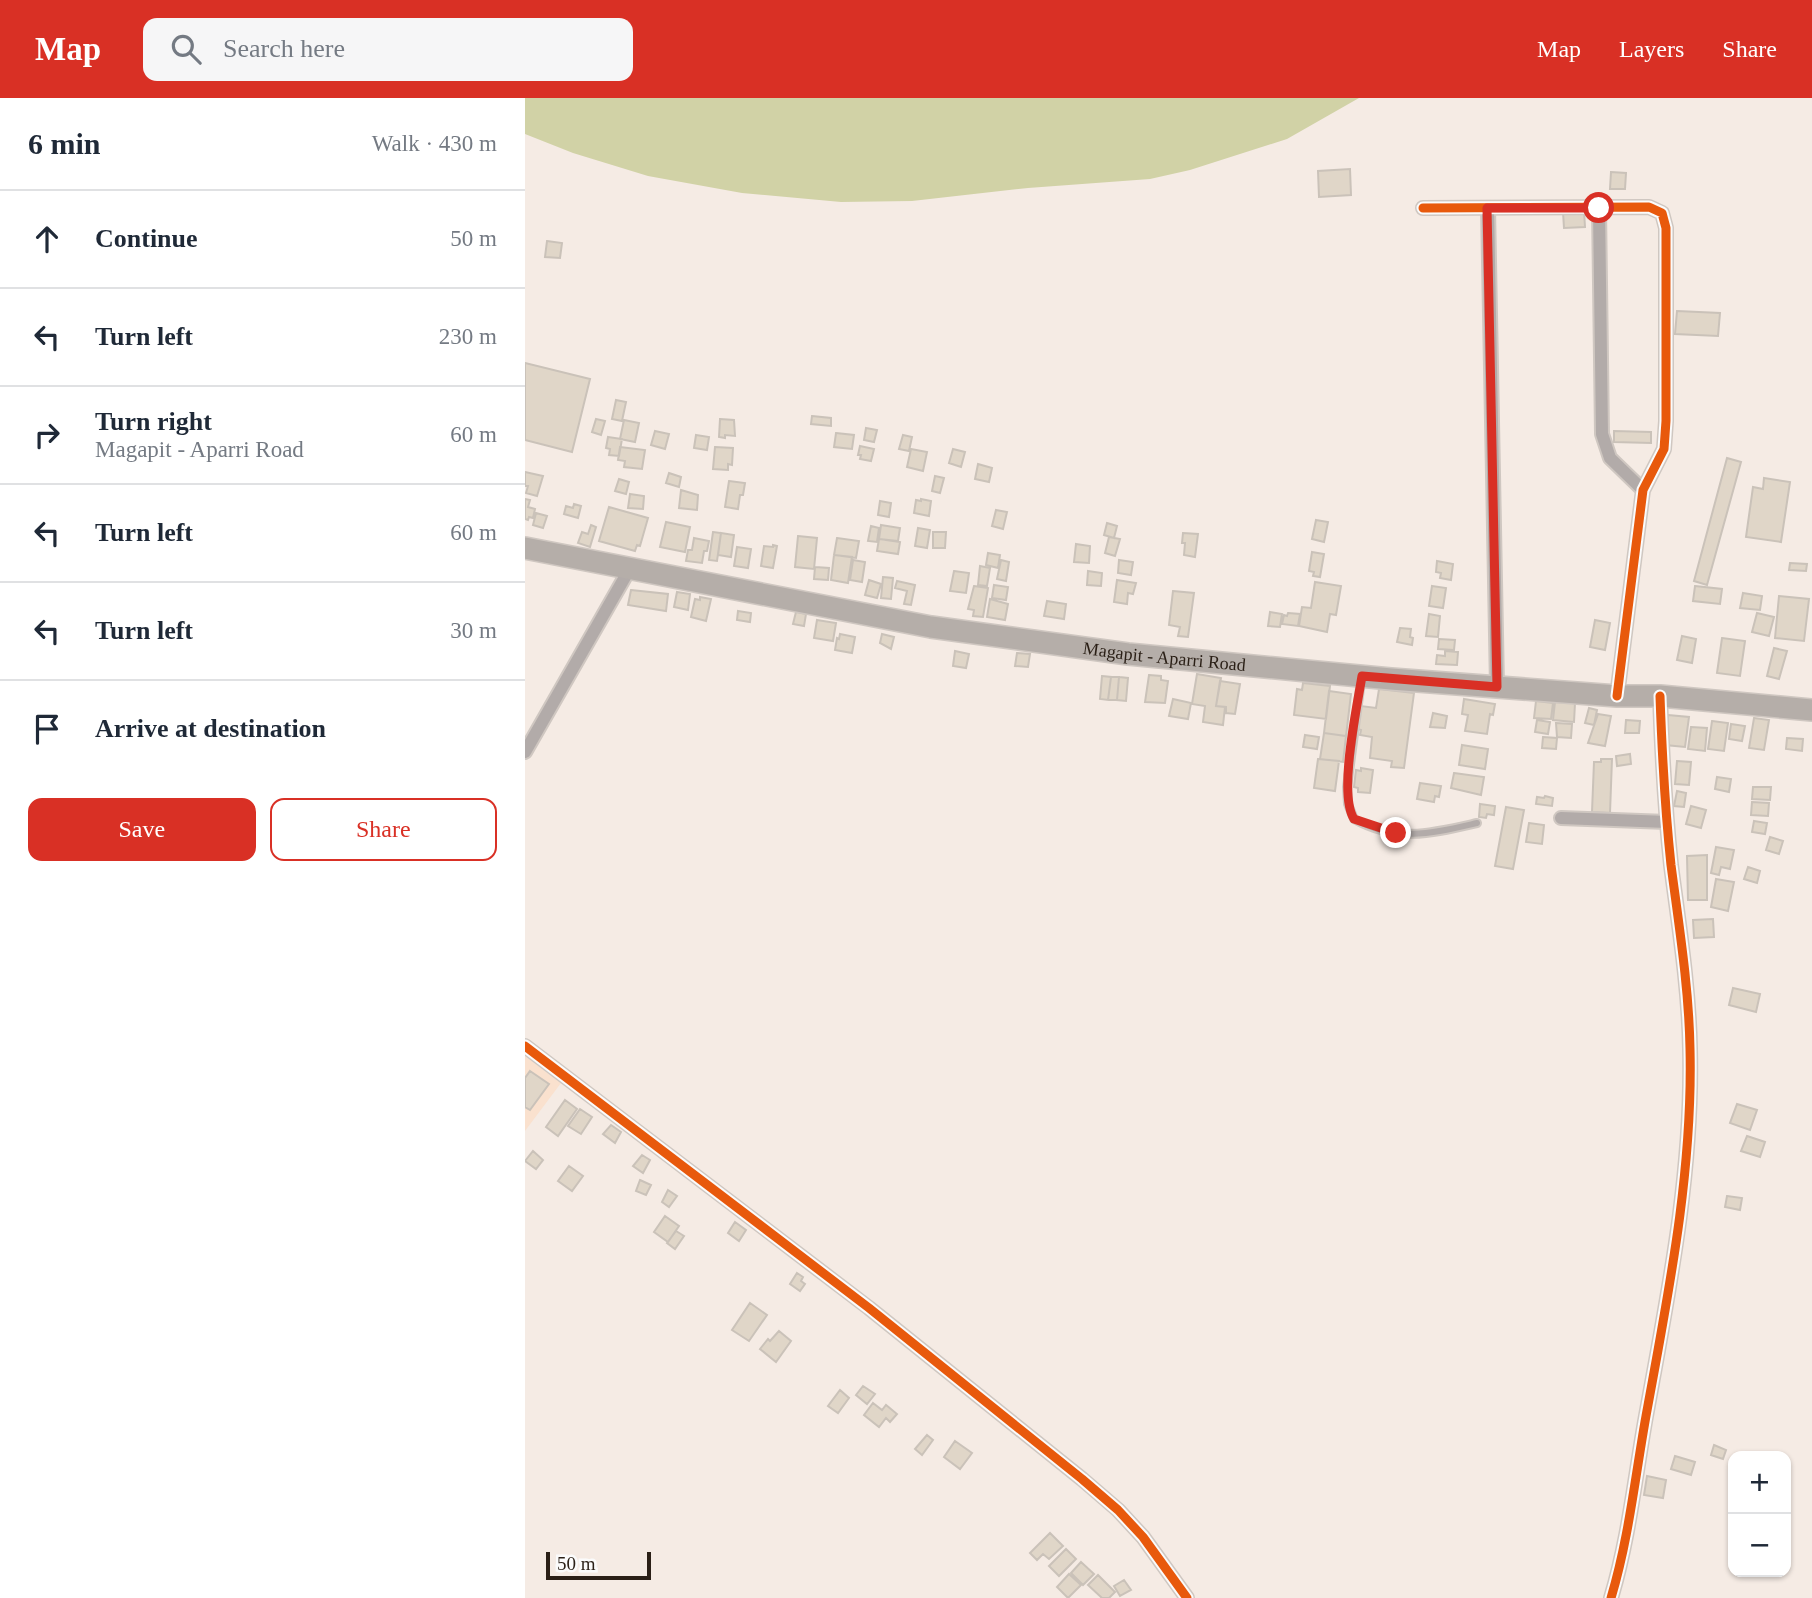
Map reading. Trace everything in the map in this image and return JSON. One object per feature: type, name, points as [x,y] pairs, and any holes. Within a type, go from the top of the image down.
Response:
[{"type":"main road","name":"Magapit - Aparri Road","points":[[525,548],[931,627],[1128,654],[1497,687],[1617,696],[1660,696],[1812,709]]},
{"type":"street","points":[[1423,208],[1649,206],[1656,208],[1665,219],[1665,435],[1660,461],[1643,490],[1617,696]]},
{"type":"street","points":[[1487,208],[1497,687]]},
{"type":"street","points":[[1599,208],[1602,434],[1610,458],[1643,490]]},
{"type":"street","points":[[525,752],[629,570]]},
{"type":"street","points":[[1611,1598],[1629,1525],[1645,1421],[1675,1262],[1688,1142],[1690,1048],[1684,961],[1667,822],[1660,696]]},
{"type":"street","points":[[1561,818],[1667,822]]},
{"type":"street","points":[[525,1046],[869,1308],[1082,1479],[1143,1536],[1187,1598]]},
{"type":"lane","points":[[1362,676],[1347,787],[1348,804],[1354,819],[1396,833],[1424,835],[1477,822]]},
{"type":"shaded area","points":[[525,98],[1359,98],[1287,139],[1190,170],[1150,179],[1028,188],[912,201],[841,202],[742,193],[648,176],[573,153],[525,134]]},
{"type":"shaded area","points":[[525,1056],[561,1083],[525,1131]]},
{"type":"building","points":[[1350,169],[1351,195],[1319,197],[1318,171]]},
{"type":"building","points":[[1611,172],[1626,173],[1625,189],[1610,189]]},
{"type":"building","points":[[1584,211],[1585,227],[1564,228],[1563,212]]},
{"type":"building","points":[[547,241],[562,243],[560,258],[545,257]]},
{"type":"building","points":[[1677,311],[1720,313],[1718,336],[1675,334]]},
{"type":"building","points":[[525,363],[590,379],[572,452],[525,440]]},
{"type":"building","points":[[616,400],[626,402],[622,421],[612,419]]},
{"type":"building","points":[[812,416],[831,418],[831,426],[811,424]]},
{"type":"building","points":[[596,419],[605,421],[601,435],[592,432]]},
{"type":"building","points":[[720,419],[734,420],[735,436],[719,437]]},
{"type":"building","points":[[624,420],[639,423],[635,442],[620,439]]},
{"type":"building","points":[[866,428],[877,430],[874,442],[864,440]]},
{"type":"building","points":[[655,431],[669,434],[665,449],[651,445]]},
{"type":"building","points":[[1614,431],[1651,432],[1651,443],[1614,442]]},
{"type":"building","points":[[836,433],[854,435],[852,449],[834,447]]},
{"type":"building","points":[[696,435],[709,437],[707,450],[694,448]]},
{"type":"building","points":[[903,435],[912,437],[909,451],[899,449]]},
{"type":"building","points":[[608,437],[622,439],[619,456],[609,455],[610,449],[606,448]]},
{"type":"building","points":[[860,446],[874,449],[871,461],[860,459]]},
{"type":"building","points":[[620,447],[645,450],[642,469],[624,467],[625,461],[618,460]]},
{"type":"building","points":[[715,447],[733,448],[732,465],[728,464],[728,470],[713,469]]},
{"type":"building","points":[[911,449],[927,452],[923,471],[907,467]]},
{"type":"building","points":[[953,449],[965,452],[961,467],[949,463]]},
{"type":"building","points":[[1727,458],[1741,462],[1707,585],[1694,581]]},
{"type":"building","points":[[978,464],[992,468],[989,482],[975,479]]},
{"type":"building","points":[[525,472],[543,476],[537,496],[526,493],[528,486],[525,486]]},
{"type":"building","points":[[669,473],[681,477],[679,487],[666,483]]},
{"type":"building","points":[[935,476],[944,478],[940,493],[932,491]]},
{"type":"building","points":[[1764,478],[1790,482],[1781,542],[1746,537],[1753,487],[1763,489]]},
{"type":"building","points":[[619,479],[629,482],[626,494],[615,491]]},
{"type":"building","points":[[729,481],[745,483],[738,509],[725,507]]},
{"type":"building","points":[[681,490],[698,495],[697,510],[679,508]]},
{"type":"building","points":[[630,494],[644,496],[643,509],[628,508]]},
{"type":"building","points":[[525,499],[530,500],[528,507],[535,509],[533,518],[529,517],[528,520],[525,519]]},
{"type":"building","points":[[916,500],[931,501],[929,516],[914,513]]},
{"type":"building","points":[[880,501],[891,503],[889,517],[878,515]]},
{"type":"building","points":[[574,504],[581,506],[578,518],[564,514],[566,506],[573,508]]},
{"type":"building","points":[[609,507],[648,518],[640,546],[637,545],[635,551],[599,541]]},
{"type":"building","points":[[996,510],[1007,512],[1003,529],[992,526]]},
{"type":"building","points":[[536,513],[547,516],[543,528],[533,525]]},
{"type":"building","points":[[1316,520],[1328,522],[1324,542],[1312,539]]},
{"type":"building","points":[[666,522],[690,527],[685,552],[660,547]]},
{"type":"building","points":[[1107,523],[1117,526],[1114,538],[1104,535]]},
{"type":"building","points":[[591,525],[596,527],[590,547],[578,543],[582,532],[588,534]]},
{"type":"building","points":[[881,525],[900,528],[898,541],[879,539]]},
{"type":"building","points":[[871,526],[879,528],[877,542],[868,541]]},
{"type":"building","points":[[918,528],[930,530],[927,548],[915,546]]},
{"type":"building","points":[[713,532],[721,533],[717,561],[709,560]]},
{"type":"building","points":[[933,532],[946,532],[945,548],[933,548]]},
{"type":"building","points":[[721,533],[734,535],[731,557],[718,555]]},
{"type":"building","points":[[1183,533],[1198,534],[1195,557],[1184,555]]},
{"type":"building","points":[[798,536],[817,538],[814,569],[795,567]]},
{"type":"building","points":[[1109,537],[1120,539],[1115,556],[1105,553]]},
{"type":"building","points":[[694,538],[709,541],[702,563],[686,561]]},
{"type":"building","points":[[837,538],[859,541],[856,558],[834,555]]},
{"type":"building","points":[[879,539],[900,542],[898,554],[877,551]]},
{"type":"building","points":[[1076,544],[1090,546],[1089,563],[1074,562]]},
{"type":"building","points":[[764,546],[777,546],[773,568],[761,566]]},
{"type":"building","points":[[737,547],[751,549],[748,568],[734,566]]},
{"type":"building","points":[[1312,552],[1324,554],[1320,577],[1313,576],[1314,572],[1309,571]]},
{"type":"building","points":[[988,553],[1000,555],[998,568],[986,565]]},
{"type":"building","points":[[834,555],[852,557],[848,583],[831,580]]},
{"type":"building","points":[[853,560],[865,562],[862,582],[850,580]]},
{"type":"building","points":[[1001,560],[1009,562],[1006,581],[997,579]]},
{"type":"building","points":[[1119,560],[1133,562],[1131,575],[1118,573]]},
{"type":"building","points":[[1437,561],[1453,564],[1451,580],[1440,578],[1441,573],[1436,572]]},
{"type":"building","points":[[1790,563],[1807,564],[1806,571],[1789,570]]},
{"type":"building","points":[[980,566],[990,568],[987,586],[978,585]]},
{"type":"building","points":[[815,567],[829,568],[828,580],[814,579]]},
{"type":"building","points":[[954,571],[969,573],[966,593],[950,591]]},
{"type":"building","points":[[1088,571],[1102,573],[1101,586],[1087,585]]},
{"type":"building","points":[[883,577],[893,578],[891,599],[881,598]]},
{"type":"building","points":[[869,580],[881,584],[877,598],[865,595]]},
{"type":"building","points":[[1117,580],[1136,583],[1133,594],[1128,593],[1127,604],[1114,602]]},
{"type":"building","points":[[897,581],[915,585],[911,605],[904,604],[907,591],[895,588]]},
{"type":"building","points":[[1315,582],[1341,586],[1336,615],[1330,614],[1327,632],[1299,626],[1302,607],[1311,608]]},
{"type":"building","points":[[994,585],[1008,587],[1006,600],[992,598]]},
{"type":"building","points":[[974,586],[988,588],[983,617],[973,616],[974,610],[968,609]]},
{"type":"building","points":[[1432,586],[1446,588],[1443,608],[1429,606]]},
{"type":"building","points":[[1695,586],[1722,589],[1720,604],[1693,601]]},
{"type":"building","points":[[631,590],[668,594],[666,611],[628,605]]},
{"type":"building","points":[[1173,591],[1194,593],[1188,637],[1178,636],[1180,627],[1169,625]]},
{"type":"building","points":[[677,592],[690,594],[688,610],[674,607]]},
{"type":"building","points":[[1743,593],[1762,596],[1760,610],[1740,608]]},
{"type":"building","points":[[1779,596],[1809,599],[1804,641],[1775,638]]},
{"type":"building","points":[[700,597],[711,599],[706,621],[691,617],[695,599],[700,600]]},
{"type":"building","points":[[990,599],[1008,604],[1005,620],[987,617]]},
{"type":"building","points":[[1047,601],[1066,604],[1064,619],[1044,616]]},
{"type":"building","points":[[738,611],[751,613],[750,622],[737,620]]},
{"type":"building","points":[[796,612],[806,614],[804,626],[793,624]]},
{"type":"building","points":[[1270,612],[1282,614],[1280,627],[1268,626]]},
{"type":"building","points":[[1288,613],[1300,614],[1298,626],[1282,624],[1284,615],[1287,616]]},
{"type":"building","points":[[1757,613],[1774,617],[1769,636],[1752,632]]},
{"type":"building","points":[[1429,614],[1440,616],[1438,637],[1426,636]]},
{"type":"building","points":[[817,620],[836,623],[833,641],[814,638]]},
{"type":"building","points":[[1595,620],[1610,623],[1605,650],[1590,647]]},
{"type":"building","points":[[1400,628],[1411,629],[1412,645],[1397,642]]},
{"type":"building","points":[[840,634],[855,637],[852,653],[835,650]]},
{"type":"building","points":[[882,634],[894,637],[891,649],[880,643]]},
{"type":"building","points":[[1682,636],[1696,639],[1692,663],[1677,660]]},
{"type":"building","points":[[1722,638],[1745,641],[1740,676],[1717,673]]},
{"type":"building","points":[[1439,639],[1455,640],[1454,650],[1438,649]]},
{"type":"building","points":[[1774,648],[1787,651],[1779,679],[1767,676]]},
{"type":"building","points":[[955,651],[969,654],[966,668],[953,666]]},
{"type":"building","points":[[1445,651],[1458,652],[1457,665],[1436,664],[1437,655],[1445,656]]},
{"type":"building","points":[[1017,653],[1030,654],[1028,667],[1015,666]]},
{"type":"building","points":[[1197,674],[1221,678],[1216,706],[1225,707],[1223,725],[1203,722],[1205,706],[1192,704]]},
{"type":"building","points":[[1149,675],[1161,676],[1161,680],[1168,681],[1165,703],[1145,702]]},
{"type":"building","points":[[1102,676],[1111,677],[1108,700],[1100,699]]},
{"type":"building","points":[[1111,677],[1119,677],[1117,700],[1108,700]]},
{"type":"building","points":[[1119,677],[1128,678],[1126,701],[1117,700]]},
{"type":"building","points":[[1220,681],[1240,684],[1235,714],[1226,713],[1226,707],[1216,706]]},
{"type":"building","points":[[1303,683],[1330,686],[1326,719],[1294,715],[1297,689],[1302,690]]},
{"type":"building","points":[[1379,689],[1414,693],[1404,768],[1391,767],[1392,761],[1370,758],[1372,737],[1360,735],[1361,730],[1357,729],[1361,706],[1376,708]]},
{"type":"building","points":[[1329,691],[1351,694],[1346,736],[1324,733]]},
{"type":"building","points":[[1173,699],[1191,703],[1188,719],[1169,716]]},
{"type":"building","points":[[1464,699],[1495,704],[1493,715],[1490,714],[1487,734],[1465,731],[1468,715],[1462,714]]},
{"type":"building","points":[[1536,701],[1553,703],[1551,719],[1534,718]]},
{"type":"building","points":[[1555,702],[1575,703],[1574,722],[1553,720]]},
{"type":"building","points":[[1589,708],[1597,710],[1594,725],[1585,723]]},
{"type":"building","points":[[1433,713],[1447,716],[1445,728],[1430,727]]},
{"type":"building","points":[[1598,714],[1611,716],[1605,746],[1588,743]]},
{"type":"building","points":[[1668,715],[1689,717],[1685,747],[1665,745]]},
{"type":"building","points":[[1754,718],[1769,720],[1764,750],[1749,748]]},
{"type":"building","points":[[1537,720],[1550,722],[1548,734],[1535,732]]},
{"type":"building","points":[[1626,720],[1640,721],[1639,733],[1625,733]]},
{"type":"building","points":[[1712,721],[1728,723],[1724,751],[1708,749]]},
{"type":"building","points":[[1556,723],[1572,724],[1571,738],[1557,737]]},
{"type":"building","points":[[1731,724],[1745,726],[1742,741],[1729,739]]},
{"type":"building","points":[[1691,727],[1707,728],[1705,751],[1688,749]]},
{"type":"building","points":[[1324,733],[1346,736],[1343,762],[1320,759]]},
{"type":"building","points":[[1305,735],[1319,737],[1317,749],[1303,747]]},
{"type":"building","points":[[1543,737],[1557,738],[1556,749],[1542,748]]},
{"type":"building","points":[[1787,738],[1803,739],[1802,751],[1786,749]]},
{"type":"building","points":[[1462,745],[1488,749],[1485,769],[1459,765]]},
{"type":"building","points":[[1630,754],[1631,764],[1617,766],[1616,756]]},
{"type":"building","points":[[1318,759],[1339,761],[1335,791],[1314,788]]},
{"type":"building","points":[[1601,759],[1612,759],[1610,813],[1592,812],[1594,762],[1601,762]]},
{"type":"building","points":[[1677,761],[1691,762],[1689,785],[1675,784]]},
{"type":"building","points":[[1361,768],[1373,770],[1370,793],[1358,792],[1358,788],[1354,787],[1356,770],[1361,771]]},
{"type":"building","points":[[1454,773],[1484,777],[1481,795],[1451,788]]},
{"type":"building","points":[[1717,777],[1731,779],[1729,792],[1715,789]]},
{"type":"building","points":[[1420,783],[1441,786],[1439,797],[1435,796],[1434,802],[1417,799]]},
{"type":"building","points":[[1753,787],[1771,787],[1770,800],[1752,799]]},
{"type":"building","points":[[1677,791],[1686,793],[1684,807],[1674,806]]},
{"type":"building","points":[[1537,797],[1553,798],[1552,806],[1536,804]]},
{"type":"building","points":[[1752,802],[1769,803],[1768,816],[1751,815]]},
{"type":"building","points":[[1480,804],[1495,806],[1494,815],[1479,817]]},
{"type":"building","points":[[1691,806],[1706,810],[1701,828],[1686,824]]},
{"type":"building","points":[[1506,807],[1524,810],[1513,869],[1495,866]]},
{"type":"building","points":[[1754,821],[1767,823],[1765,834],[1752,832]]},
{"type":"building","points":[[1529,823],[1544,825],[1542,844],[1526,842]]},
{"type":"building","points":[[1770,837],[1783,841],[1779,854],[1766,850]]},
{"type":"building","points":[[1716,847],[1734,850],[1730,869],[1721,867],[1719,875],[1711,873]]},
{"type":"building","points":[[1707,855],[1707,900],[1688,900],[1687,856]]},
{"type":"building","points":[[1748,867],[1760,871],[1757,883],[1744,879]]},
{"type":"building","points":[[1716,879],[1734,882],[1728,911],[1711,907]]},
{"type":"building","points":[[1713,919],[1714,937],[1694,938],[1693,920]]},
{"type":"building","points":[[1733,988],[1760,994],[1756,1012],[1729,1005]]},
{"type":"building","points":[[530,1071],[549,1084],[530,1110],[525,1107],[525,1078]]},
{"type":"building","points":[[565,1100],[577,1109],[558,1136],[546,1127]]},
{"type":"building","points":[[1737,1104],[1757,1110],[1750,1130],[1730,1123]]},
{"type":"building","points":[[580,1109],[592,1117],[581,1134],[568,1126]]},
{"type":"building","points":[[611,1125],[621,1132],[615,1143],[603,1134]]},
{"type":"building","points":[[1747,1136],[1765,1142],[1760,1157],[1741,1151]]},
{"type":"building","points":[[533,1151],[543,1160],[536,1169],[525,1161]]},
{"type":"building","points":[[642,1155],[650,1160],[643,1173],[633,1166]]},
{"type":"building","points":[[569,1166],[583,1176],[572,1191],[558,1181]]},
{"type":"building","points":[[640,1180],[651,1185],[646,1195],[636,1191]]},
{"type":"building","points":[[668,1190],[677,1196],[669,1207],[662,1202]]},
{"type":"building","points":[[1727,1196],[1742,1198],[1740,1210],[1725,1207]]},
{"type":"building","points":[[665,1216],[679,1226],[668,1242],[654,1232]]},
{"type":"building","points":[[735,1222],[746,1230],[739,1241],[728,1233]]},
{"type":"building","points":[[676,1231],[684,1236],[675,1249],[667,1243]]},
{"type":"building","points":[[797,1273],[803,1277],[801,1281],[805,1284],[800,1291],[790,1284]]},
{"type":"building","points":[[750,1303],[767,1315],[749,1341],[732,1330]]},
{"type":"building","points":[[779,1331],[791,1341],[776,1362],[760,1349]]},
{"type":"building","points":[[863,1386],[875,1394],[867,1404],[856,1395]]},
{"type":"building","points":[[840,1390],[849,1398],[838,1413],[828,1406]]},
{"type":"building","points":[[873,1403],[882,1410],[886,1405],[897,1414],[890,1422],[886,1418],[879,1427],[864,1415]]},
{"type":"building","points":[[927,1435],[933,1440],[922,1455],[915,1449]]},
{"type":"building","points":[[955,1441],[972,1453],[960,1469],[944,1457]]},
{"type":"building","points":[[1714,1445],[1726,1450],[1723,1459],[1711,1455]]},
{"type":"building","points":[[1675,1456],[1695,1462],[1691,1475],[1671,1469]]},
{"type":"building","points":[[1647,1476],[1666,1480],[1663,1498],[1644,1495]]},
{"type":"building","points":[[1050,1533],[1063,1546],[1049,1559],[1043,1554],[1037,1560],[1030,1553]]},
{"type":"building","points":[[1066,1549],[1076,1559],[1059,1576],[1049,1566]]},
{"type":"building","points":[[1081,1562],[1094,1574],[1083,1585],[1071,1573]]},
{"type":"building","points":[[1069,1574],[1081,1585],[1068,1598],[1057,1587]]},
{"type":"building","points":[[1098,1575],[1115,1592],[1109,1598],[1102,1598],[1088,1585]]},
{"type":"building","points":[[1124,1580],[1131,1590],[1120,1596],[1114,1586]]},
{"type":"cycle path","points":[[1423,208],[1649,207],[1662,213],[1666,228],[1664,449],[1643,490],[1617,696]]},
{"type":"cycle path","points":[[1611,1598],[1627,1530],[1670,1279],[1683,1188],[1690,1095],[1688,1003],[1669,844],[1660,696]]},
{"type":"cycle path","points":[[525,1046],[869,1308],[1082,1479],[1118,1510],[1143,1537],[1187,1598]]},
{"type":"route","points":[[1396,833],[1354,819],[1348,804],[1347,787],[1362,676],[1497,687],[1487,208],[1599,208]]}]
